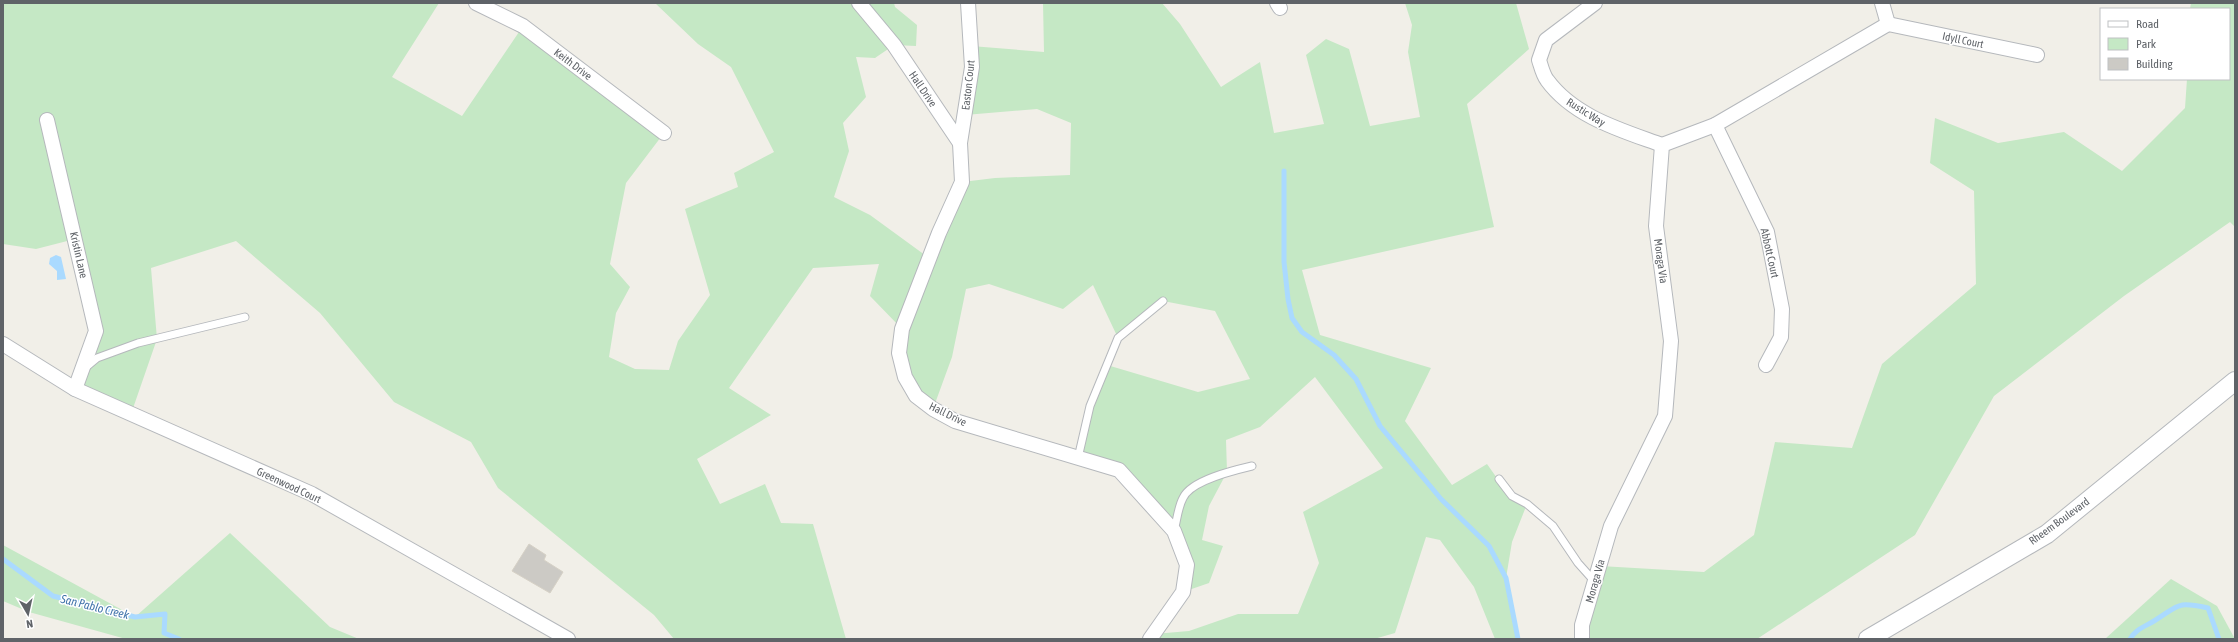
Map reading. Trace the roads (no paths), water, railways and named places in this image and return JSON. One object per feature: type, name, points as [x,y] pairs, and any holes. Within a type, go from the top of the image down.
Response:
[{"type":"street","name":"Keith Drive","points":[[476,3],[524,26],[664,133]]},
{"type":"street","name":"Hall Drive","points":[[859,3],[894,45],[960,143],[962,182],[939,233],[902,329],[899,353],[904,377],[916,396],[933,409],[955,421],[1119,470],[1174,531],[1187,566],[1183,592],[1150,639]]},
{"type":"street","name":"Easton Court","points":[[960,143],[972,67],[968,3]]},
{"type":"street","name":"Rustic Way","points":[[1595,3],[1546,40],[1538,60],[1546,79],[1564,99],[1605,125],[1662,145]]},
{"type":"street","points":[[1662,145],[1715,125],[1888,24],[1882,3]]},
{"type":"street","name":"Idyll Court","points":[[1888,24],[2037,55]]},
{"type":"street","name":"Kristin Lane","points":[[47,120],[96,331],[75,389]]},
{"type":"street","name":"Abbott Court","points":[[1715,125],[1767,232],[1782,309],[1780,338],[1766,365]]},
{"type":"street","name":"Moraga Via","points":[[1582,639],[1582,625],[1611,526],[1665,416],[1672,341],[1656,226],[1662,145]]},
{"type":"street","name":"Greenwood Court","points":[[3,344],[75,389],[312,494],[568,639]]},
{"type":"street","name":"Rheem Boulevard","points":[[1868,639],[2047,534],[2235,381]]},
{"type":"lane","points":[[1078,458],[1090,406],[1118,338],[1163,301]]},
{"type":"lane","points":[[82,371],[97,358],[138,343],[245,317]]},
{"type":"lane","points":[[1174,531],[1183,497],[1196,486],[1227,472],[1252,466]]},
{"type":"lane","points":[[1499,479],[1512,496],[1526,504],[1553,526],[1578,563],[1595,582]]},
{"type":"water","points":[[56,255],[61,257],[66,279],[57,280],[57,271],[49,264],[50,258]]},
{"type":"waterway","points":[[1284,171],[1284,262],[1288,299],[1292,318],[1302,332],[1334,355],[1356,379],[1380,426],[1441,499],[1489,546],[1506,578],[1518,639]]},
{"type":"waterway","name":"San Pablo Creek","points":[[3,559],[53,596],[135,617],[165,614],[164,633],[179,639]]},
{"type":"waterway","name":"San Pablo Creek","points":[[2130,639],[2140,628],[2174,608],[2184,605],[2208,608],[2219,639]]}]
